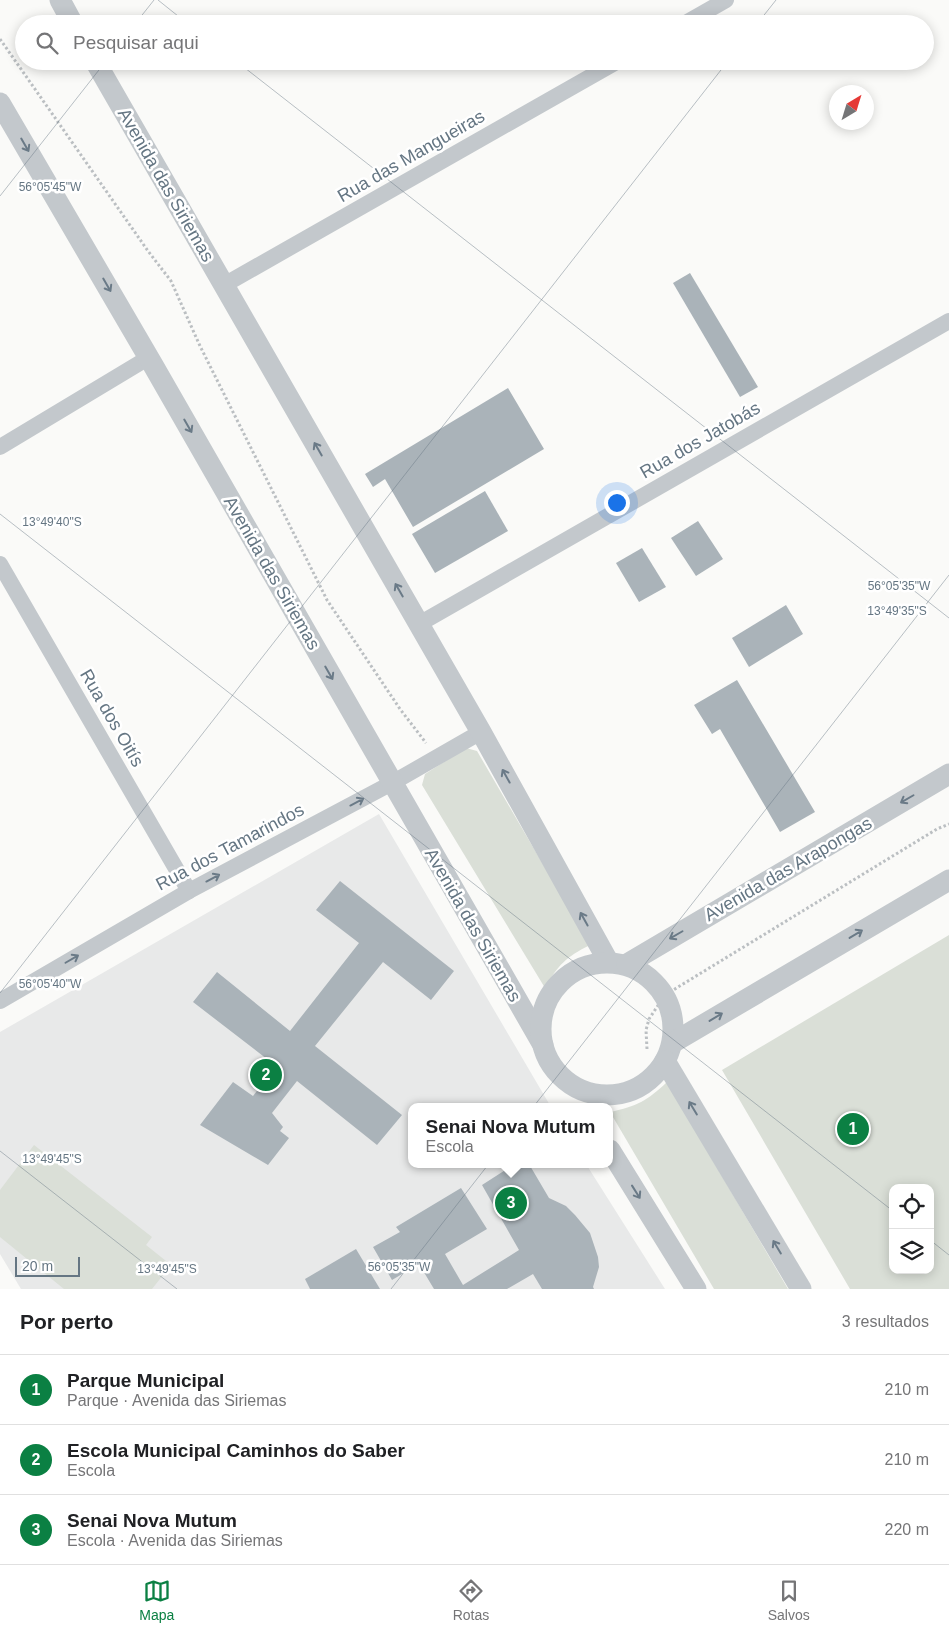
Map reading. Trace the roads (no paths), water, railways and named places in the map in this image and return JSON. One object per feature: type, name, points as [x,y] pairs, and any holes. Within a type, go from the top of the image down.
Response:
[{"type":"street","points":[[60,0],[68,15]]},
{"type":"street","points":[[700,15],[726,0]]},
{"type":"street","name":"Avenida das Siriemas","points":[[100,70],[481,732],[617,963]]},
{"type":"street","name":"Rua das Mangueiras","points":[[224,285],[602,70]]},
{"type":"street","name":"Avenida das Siriemas","points":[[0,103],[543,1045]]},
{"type":"street","name":"Rua dos Jatobás","points":[[419,624],[949,321]]},
{"type":"street","points":[[0,447],[148,358]]},
{"type":"street","name":"Rua dos Oitís","points":[[0,564],[189,891]]},
{"type":"street","name":"Rua dos Tamarindos","points":[[0,1001],[189,891],[392,783],[481,732]]},
{"type":"street","name":"Avenida das Arapongas","points":[[617,963],[949,774]]},
{"type":"street","points":[[674,1042],[949,880]]},
{"type":"street","points":[[566,1081],[586,1092],[609,1095],[632,1091],[651,1079],[666,1061],[674,1042],[672,1017],[664,995],[651,979],[617,963],[592,964],[572,972],[556,986],[546,1003],[541,1024],[543,1045],[551,1064],[566,1081],[580,1103]]},
{"type":"street","points":[[666,1061],[802,1289]]},
{"type":"street","points":[[613,1155],[696,1289]]},
{"type":"place","name":"Escola Municipal Caminhos do Saber","points":[[266,1075]]},
{"type":"place","name":"Parque Municipal","points":[[853,1129]]},
{"type":"place","name":"Senai Nova Mutum","points":[[511,1203]]}]
